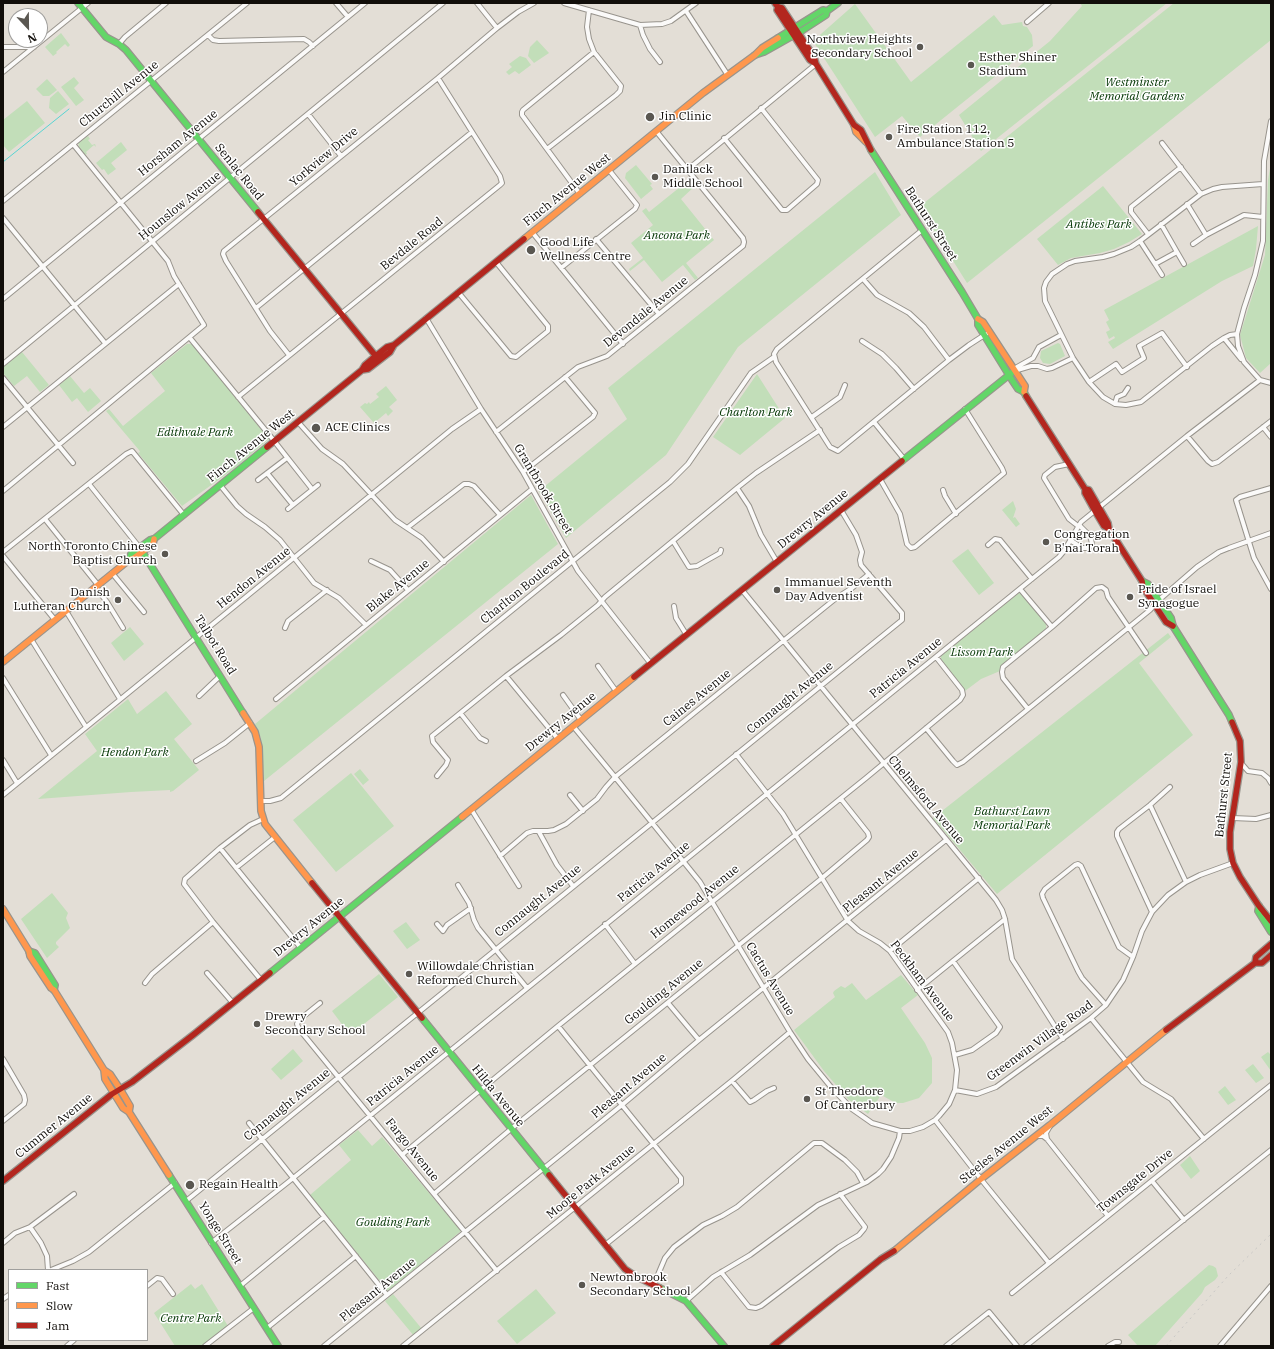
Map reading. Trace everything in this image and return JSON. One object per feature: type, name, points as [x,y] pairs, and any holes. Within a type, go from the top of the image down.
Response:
[{"type":"main road","name":"Senlac Road","points":[[78,3],[106,37],[126,50],[377,358]]},
{"type":"main road","name":"Finch Avenue West","points":[[3,662],[129,560],[131,554],[141,550],[150,540],[154,539],[184,515],[362,370],[368,369],[377,358],[390,352],[394,344],[727,74],[755,55],[762,48],[794,31],[823,10],[827,11],[838,3]]},
{"type":"main road","name":"Bathurst Street","points":[[777,5],[777,10],[794,31],[810,60],[816,64],[854,125],[863,133],[866,142],[921,230],[978,319],[983,322],[987,334],[1008,375],[1018,389],[1024,392],[1085,489],[1089,490],[1097,509],[1108,523],[1109,529],[1142,581],[1143,587],[1156,602],[1166,622],[1173,626],[1229,715],[1240,741],[1241,762],[1230,832],[1230,850],[1233,863],[1240,877],[1271,921]]},
{"type":"main road","name":"Bathurst Street","points":[[987,334],[1025,387],[1024,392]]},
{"type":"main road","name":"Drewry Avenue","points":[[120,1089],[132,1082],[233,1003],[686,634],[1014,371]]},
{"type":"main road","name":"Talbot Road","points":[[141,550],[255,732],[259,747],[262,801],[261,811],[263,819]]},
{"type":"main road","points":[[263,819],[275,837]]},
{"type":"main road","name":"Hilda Avenue","points":[[275,837],[625,1269],[637,1277],[686,1301],[724,1346]]},
{"type":"main road","name":"Bathurst Street","points":[[1259,906],[1258,911],[1271,932]]},
{"type":"main road","name":"Yonge Street","points":[[3,909],[29,951],[35,953],[48,972],[55,985],[54,990],[104,1070],[110,1074],[130,1106],[129,1112]]},
{"type":"main road","name":"Steeles Avenue West","points":[[1255,963],[1256,956],[1271,944]]},
{"type":"main road","name":"Steeles Avenue West","points":[[772,1346],[881,1259],[892,1253],[981,1179],[1037,1136],[1176,1022],[1255,963],[1262,963],[1271,955]]},
{"type":"main road","name":"Yonge Street","points":[[104,1070],[105,1078],[123,1108],[129,1112],[278,1346]]},
{"type":"main road","name":"Cummer Avenue","points":[[3,1181],[71,1126],[120,1089]]},
{"type":"street","points":[[48,36],[88,3]]},
{"type":"street","points":[[118,44],[166,3]]},
{"type":"street","name":"Churchill Avenue","points":[[3,201],[247,3]]},
{"type":"street","points":[[336,3],[348,17]]},
{"type":"street","name":"Horsham Avenue","points":[[3,299],[365,3]]},
{"type":"street","name":"Hounslow Avenue","points":[[3,364],[443,3]]},
{"type":"street","points":[[477,3],[497,28]]},
{"type":"street","name":"Yorkview Drive","points":[[289,355],[270,331],[226,261],[223,254],[226,249],[264,220],[497,28],[518,12],[534,3]]},
{"type":"street","points":[[564,3],[640,25],[662,24],[671,21],[696,3]]},
{"type":"street","points":[[1027,22],[1049,3]]},
{"type":"street","points":[[547,149],[620,91],[621,86],[594,52],[589,39],[587,26],[589,10]]},
{"type":"street","points":[[686,11],[727,74]]},
{"type":"street","points":[[640,25],[650,49],[660,62]]},
{"type":"street","points":[[208,35],[213,40],[219,41],[304,39],[310,42],[313,46]]},
{"type":"street","points":[[3,72],[33,48]]},
{"type":"street","points":[[580,194],[522,116],[522,112],[594,52]]},
{"type":"street","points":[[656,131],[686,170],[816,64]]},
{"type":"street","name":"Bevdale Road","points":[[238,398],[502,183],[500,176],[438,78]]},
{"type":"street","points":[[724,138],[782,210],[787,210],[818,184],[818,180],[761,108]]},
{"type":"street","points":[[308,114],[341,156]]},
{"type":"street","points":[[1244,362],[1238,346],[1237,334],[1255,275],[1261,248],[1264,161],[1271,121]]},
{"type":"street","points":[[256,308],[472,132]]},
{"type":"street","points":[[1162,143],[1201,194]]},
{"type":"street","points":[[3,491],[204,325],[179,284],[168,261],[73,144]]},
{"type":"street","points":[[1148,234],[1131,212],[1131,207],[1180,167]]},
{"type":"street","points":[[561,268],[636,209],[637,205],[609,170]]},
{"type":"street","name":"Devondale Avenue","points":[[496,432],[578,367],[607,356],[623,344],[743,246],[743,238],[686,170]]},
{"type":"street","points":[[1237,334],[1224,338],[1141,402],[1126,405],[1115,404],[1103,397],[1089,382],[1073,358],[1045,301],[1044,288],[1049,278],[1056,271],[1071,262],[1114,254],[1140,241],[1201,194],[1222,186],[1263,184]]},
{"type":"street","points":[[1187,204],[1206,235]]},
{"type":"street","points":[[1193,244],[1206,235],[1244,215],[1263,217]]},
{"type":"street","points":[[3,218],[105,343]]},
{"type":"street","points":[[1161,224],[1184,264]]},
{"type":"street","name":"Charlton Boulevard","points":[[262,801],[270,801],[281,798],[670,482],[688,464],[751,373],[774,357],[777,348],[921,230]]},
{"type":"street","points":[[532,232],[623,344]]},
{"type":"street","points":[[596,239],[659,314]]},
{"type":"street","points":[[1140,241],[1162,275]]},
{"type":"street","points":[[1155,264],[1177,252]]},
{"type":"street","points":[[458,292],[511,356],[516,357],[548,331],[548,326],[496,262]]},
{"type":"street","points":[[863,279],[877,295],[908,313],[924,327],[949,360]]},
{"type":"street","points":[[3,427],[179,284]]},
{"type":"street","name":"Grantbrook Street","points":[[426,318],[481,409],[523,472],[585,580],[651,664]]},
{"type":"street","points":[[1089,382],[1116,364],[1122,372],[1144,358],[1139,346],[1162,333],[1187,367]]},
{"type":"street","points":[[774,357],[830,447],[838,451],[949,360],[987,334]]},
{"type":"street","points":[[1014,371],[1017,367],[1033,358],[1039,348],[1045,343],[1061,335]]},
{"type":"street","points":[[190,338],[312,489]]},
{"type":"street","points":[[1224,338],[1260,380],[1271,382]]},
{"type":"street","points":[[862,341],[882,354],[914,389]]},
{"type":"street","points":[[1014,371],[1032,366],[1047,369],[1052,368],[1073,358]]},
{"type":"street","points":[[523,472],[593,417],[595,413],[565,377]]},
{"type":"street","points":[[3,378],[73,463]]},
{"type":"street","name":"Patricia Avenue","points":[[212,1242],[292,1179],[1059,557],[1064,552],[1078,526],[1097,509],[1186,436],[1260,380]]},
{"type":"street","points":[[812,417],[840,396],[845,385]]},
{"type":"street","points":[[1115,404],[1117,398],[1124,394],[1128,388]]},
{"type":"street","name":"Hendon Avenue","points":[[3,795],[452,429],[481,409]]},
{"type":"street","points":[[880,479],[900,514],[910,548],[918,546],[1004,473],[965,409]]},
{"type":"street","points":[[1186,436],[1212,464],[1218,462],[1271,421]]},
{"type":"street","points":[[298,422],[322,449],[343,464],[395,520],[422,538],[444,562]]},
{"type":"street","points":[[874,422],[904,459]]},
{"type":"street","points":[[1263,427],[1271,437]]},
{"type":"street","points":[[437,776],[448,760],[433,742],[432,736],[506,676],[561,636],[601,600],[756,473],[820,430]]},
{"type":"street","points":[[3,552],[126,454],[132,452],[184,515]]},
{"type":"street","points":[[258,480],[287,458]]},
{"type":"street","points":[[1069,464],[1055,467],[1045,475],[1044,478],[1069,520],[1089,535],[1092,539],[1092,544],[1088,548],[1082,548],[1070,540]]},
{"type":"street","points":[[267,473],[293,505]]},
{"type":"street","name":"Talbot Road","points":[[89,484],[141,550]]},
{"type":"street","points":[[407,528],[464,484],[474,486],[500,515]]},
{"type":"street","points":[[288,509],[318,485]]},
{"type":"street","points":[[220,486],[242,511],[265,527],[280,540],[314,583],[339,598],[366,625]]},
{"type":"street","points":[[737,488],[749,506],[761,535],[777,562]]},
{"type":"street","points":[[1271,488],[1237,498],[1236,500],[1248,541],[1259,569],[1271,588]]},
{"type":"street","name":"Blake Avenue","points":[[276,699],[532,489]]},
{"type":"street","points":[[943,490],[956,514]]},
{"type":"street","points":[[841,510],[856,535],[862,552],[860,560],[861,565],[869,574]]},
{"type":"street","points":[[46,519],[97,586],[123,628]]},
{"type":"street","points":[[926,728],[957,765],[963,762],[1150,610],[1156,602],[1205,561],[1229,548],[1271,533]]},
{"type":"street","points":[[988,545],[995,539],[1000,540],[1032,579]]},
{"type":"street","points":[[672,541],[689,567],[697,566],[720,553],[721,550]]},
{"type":"street","points":[[3,556],[55,620]]},
{"type":"street","points":[[371,560],[390,570],[408,590]]},
{"type":"street","points":[[112,573],[144,612]]},
{"type":"street","name":"Connaught Avenue","points":[[186,1201],[572,886],[902,620],[902,613],[869,574]]},
{"type":"street","name":"Caines Avenue","points":[[500,856],[527,834],[533,831],[548,831],[560,828],[583,811],[600,797],[606,786],[615,776],[835,599],[852,588],[869,574]]},
{"type":"street","points":[[1028,709],[1004,678],[1002,670],[1096,588],[1102,587],[1107,591],[1108,597],[1146,653]]},
{"type":"street","points":[[1020,589],[1052,627]]},
{"type":"street","points":[[285,628],[288,621],[327,590]]},
{"type":"street","name":"Chelmsford Avenue","points":[[742,590],[883,764],[996,900],[1005,919],[1012,959],[1062,1039]]},
{"type":"street","points":[[674,606],[676,618],[686,634]]},
{"type":"street","points":[[66,611],[120,699]]},
{"type":"street","points":[[31,639],[86,727]]},
{"type":"street","name":"Homewood Avenue","points":[[403,1154],[712,901],[841,799],[960,700],[963,695],[962,690],[936,656]]},
{"type":"street","points":[[598,666],[616,691]]},
{"type":"street","points":[[199,696],[220,676]]},
{"type":"street","points":[[506,676],[558,739]]},
{"type":"street","points":[[3,678],[51,755]]},
{"type":"street","points":[[563,695],[581,720]]},
{"type":"street","points":[[461,714],[480,738],[486,741]]},
{"type":"street","points":[[196,761],[225,743],[250,723]]},
{"type":"street","name":"Cactus Avenue","points":[[573,726],[684,861],[712,901],[790,1032],[808,1059],[831,1088],[852,1108],[872,1123],[900,1131],[910,1131],[924,1127],[936,1120]]},
{"type":"street","name":"Peckham Avenue","points":[[736,754],[768,793],[796,834],[848,921],[859,931],[880,942],[890,951],[948,1032],[955,1055],[957,1070],[955,1090],[949,1104],[936,1120]]},
{"type":"street","points":[[3,760],[17,783]]},
{"type":"street","points":[[1241,762],[1248,771],[1262,773],[1271,783]]},
{"type":"street","points":[[1152,912],[1117,836],[1119,829],[1170,787]]},
{"type":"street","points":[[570,795],[583,811]]},
{"type":"street","name":"Goulding Avenue","points":[[434,1193],[822,878],[869,837],[868,832],[841,799]]},
{"type":"street","points":[[1150,805],[1186,882]]},
{"type":"street","points":[[471,809],[519,886]]},
{"type":"street","points":[[1233,818],[1256,819],[1271,815]]},
{"type":"street","points":[[261,980],[184,884],[185,879],[220,848],[250,825],[263,819]]},
{"type":"street","points":[[539,832],[557,865],[572,886]]},
{"type":"street","points":[[236,868],[275,837]]},
{"type":"street","name":"Pleasant Avenue","points":[[324,1346],[544,1169],[699,1040],[848,921],[946,840]]},
{"type":"street","points":[[220,848],[300,947]]},
{"type":"street","name":"Greenwin Village Road","points":[[955,1090],[977,1094],[996,1087],[1091,1018],[1106,1004],[1123,980],[1142,931],[1152,912],[1168,895],[1186,882],[1200,875],[1233,863]]},
{"type":"street","points":[[1106,1004],[1082,978],[1078,971],[1043,898],[1042,894],[1045,889],[1075,865],[1078,864],[1081,866],[1120,947],[1133,957]]},
{"type":"street","points":[[890,951],[979,878]]},
{"type":"street","points":[[458,885],[471,908],[476,925],[527,988]]},
{"type":"street","points":[[437,924],[443,931],[447,925],[471,908]]},
{"type":"street","points":[[917,990],[1005,919]]},
{"type":"street","points":[[145,983],[152,974],[213,922]]},
{"type":"street","points":[[605,924],[635,964]]},
{"type":"street","points":[[953,961],[1000,1028],[996,1033],[972,1050],[955,1055]]},
{"type":"street","points":[[207,973],[233,1003]]},
{"type":"street","name":"Fargo Avenue","points":[[320,1003],[299,1020],[297,1024],[299,1029],[403,1154],[497,1271]]},
{"type":"street","points":[[668,1003],[699,1040]]},
{"type":"street","points":[[1091,1018],[1143,1082],[1171,1099],[1204,1139]]},
{"type":"street","points":[[558,1026],[681,1178],[681,1184],[606,1245]]},
{"type":"street","name":"Moore Park Avenue","points":[[403,1346],[732,1081],[790,1032]]},
{"type":"street","points":[[3,1060],[26,1100],[24,1104],[3,1121]]},
{"type":"street","points":[[732,1081],[750,1102],[774,1088]]},
{"type":"street","name":"Townsgate Drive","points":[[1012,1293],[1271,1085]]},
{"type":"street","points":[[936,1120],[1049,1264]]},
{"type":"street","points":[[248,1124],[387,1295]]},
{"type":"street","points":[[1047,1139],[1046,1133],[1050,1125]]},
{"type":"street","points":[[686,1301],[714,1277],[750,1255],[818,1205],[873,1178],[883,1169],[894,1151],[900,1131]]},
{"type":"street","points":[[1037,1136],[1043,1136],[1047,1139],[1108,1216]]},
{"type":"street","points":[[654,1284],[665,1258],[674,1247],[703,1225],[737,1207],[814,1143],[822,1143],[845,1160],[857,1172],[863,1183]]},
{"type":"street","points":[[1026,1346],[1271,1150]]},
{"type":"street","points":[[1152,1180],[1184,1220]]},
{"type":"street","points":[[52,1269],[74,1261],[89,1252],[175,1183]]},
{"type":"street","points":[[3,1243],[15,1233],[30,1227],[74,1194]]},
{"type":"street","points":[[721,1272],[749,1307],[756,1308],[760,1306],[839,1247],[859,1235],[864,1229],[865,1227],[840,1194]]},
{"type":"street","points":[[240,1286],[324,1217]]},
{"type":"street","points":[[30,1227],[42,1243],[47,1256],[49,1269]]},
{"type":"street","points":[[267,1328],[356,1256]]},
{"type":"street","points":[[148,1285],[157,1278],[162,1279],[173,1294]]},
{"type":"street","points":[[1220,1346],[1271,1286]]},
{"type":"street","points":[[205,1346],[254,1308]]},
{"type":"street","points":[[946,1346],[989,1312],[1017,1346]]},
{"type":"street","points":[[1108,1346],[1115,1342],[1119,1342]]},
{"type":"green space","points":[[1080,3],[1167,3],[981,151],[959,115],[1050,41],[1082,6]]},
{"type":"green space","name":"Westminster Memorial Gardens","points":[[1174,3],[1271,3],[1271,40],[967,283],[919,207]]},
{"type":"green space","points":[[855,4],[911,82],[994,15],[1002,25],[1022,22],[1023,26],[1027,27],[1032,35],[1033,46],[920,137],[902,116],[875,137],[813,41]]},
{"type":"green space","points":[[61,33],[70,45],[68,47],[65,44],[53,56],[46,48],[48,48],[48,44]]},
{"type":"green space","points":[[537,40],[549,53],[534,63],[528,56],[530,47]]},
{"type":"green space","points":[[520,56],[526,58],[531,65],[519,74],[515,71],[509,75],[506,72],[512,67],[509,64]]},
{"type":"green space","points":[[74,77],[79,83],[74,88],[84,100],[76,106],[61,87]]},
{"type":"green space","points":[[47,79],[57,90],[49,96],[43,96],[36,89]]},
{"type":"green space","points":[[58,91],[69,104],[56,114],[49,108],[50,98]]},
{"type":"green space","points":[[27,101],[45,123],[9,152],[3,145],[3,120]]},
{"type":"green space","points":[[88,136],[90,139],[88,140],[92,145],[95,144],[96,147],[94,145],[86,152],[87,154],[85,155],[78,147],[78,143]]},
{"type":"green space","points":[[121,142],[127,150],[111,163],[116,169],[108,175],[104,169],[102,170],[96,163]]},
{"type":"green space","points":[[1271,163],[1271,363],[1260,373],[1246,358],[1240,335],[1265,255],[1268,180]]},
{"type":"green space","points":[[636,165],[652,184],[650,185],[653,189],[641,199],[625,178],[626,173]]},
{"type":"green space","points":[[875,172],[901,215],[738,347],[666,455],[566,538],[539,491],[627,419],[608,388]]},
{"type":"green space","name":"Ancona Park","points":[[690,179],[695,186],[681,199],[714,240],[686,263],[698,278],[695,280],[683,265],[662,282],[644,260],[630,271],[629,269],[643,258],[631,243],[653,225],[642,211],[646,208],[649,212]]},
{"type":"green space","name":"Antibes Park","points":[[1103,186],[1142,234],[1114,249],[1071,258],[1058,265],[1037,239]]},
{"type":"green space","points":[[1258,226],[1253,266],[1222,281],[1113,349],[1108,342],[1115,338],[1114,336],[1109,339],[1106,332],[1110,330],[1106,322],[1109,320],[1104,310]]},
{"type":"green space","points":[[1058,343],[1060,344],[1065,356],[1050,364],[1043,363],[1040,358],[1041,351]]},
{"type":"green space","name":"Edithvale Park","points":[[187,344],[192,344],[269,439],[235,468],[182,506],[138,453],[140,452],[139,450],[106,411],[109,409],[123,426],[165,391],[151,373]]},
{"type":"green space","points":[[22,352],[49,385],[40,392],[27,376],[14,386],[3,373],[3,367]]},
{"type":"green space","name":"Charlton Park","points":[[757,374],[785,418],[740,455],[713,437]]},
{"type":"green space","points":[[70,376],[84,393],[90,388],[101,401],[88,412],[77,398],[72,402],[59,385]]},
{"type":"green space","points":[[386,386],[397,400],[389,407],[393,411],[388,416],[386,413],[374,423],[360,407],[365,403],[367,404],[369,402],[370,404],[379,397],[376,394]]},
{"type":"green space","points":[[531,495],[558,544],[264,781],[261,738],[255,724]]},
{"type":"green space","points":[[1013,501],[1016,509],[1013,518],[1015,517],[1020,524],[1016,527],[1002,510]]},
{"type":"green space","points":[[968,549],[994,583],[979,595],[952,561]]},
{"type":"green space","name":"Lissom Park","points":[[1019,593],[1022,594],[1046,624],[1046,629],[1003,665],[1000,671],[981,679],[965,691],[941,659],[941,656]]},
{"type":"green space","points":[[130,627],[144,644],[124,661],[111,643]]},
{"type":"green space","name":"Bathurst Lawn Memorial Park","points":[[1168,633],[1171,637],[1139,663],[1193,735],[997,894],[933,818]]},
{"type":"green space","name":"Hendon Park","points":[[166,691],[192,724],[174,739],[199,770],[170,792],[170,790],[131,792],[38,799],[97,751],[85,734],[128,699],[137,714]]},
{"type":"green space","points":[[360,769],[369,780],[363,785],[354,774]]},
{"type":"green space","points":[[351,773],[394,826],[336,872],[293,820]]},
{"type":"green space","points":[[52,893],[68,913],[66,918],[70,928],[56,942],[59,947],[47,958],[21,919]]},
{"type":"green space","points":[[406,922],[420,940],[407,949],[393,931]]},
{"type":"green space","points":[[379,974],[398,997],[350,1035],[332,1011]]},
{"type":"green space","points":[[901,975],[918,995],[901,1008],[925,1043],[932,1058],[932,1083],[919,1098],[903,1103],[896,1103],[881,1095],[868,1114],[848,1099],[824,1071],[794,1030],[835,997],[833,993],[834,991],[841,986],[845,988],[852,983],[866,1000]]},
{"type":"green space","points":[[293,1049],[303,1061],[281,1080],[271,1069]]},
{"type":"green space","points":[[1268,1052],[1271,1055],[1271,1071],[1261,1057]]},
{"type":"green space","points":[[1253,1064],[1264,1078],[1256,1083],[1245,1070]]},
{"type":"green space","points":[[1225,1086],[1236,1100],[1228,1105],[1218,1092]]},
{"type":"green space","name":"Goulding Park","points":[[358,1130],[372,1146],[382,1137],[461,1231],[388,1291],[310,1195],[351,1160],[339,1145]]},
{"type":"green space","points":[[1190,1156],[1200,1171],[1191,1179],[1180,1165]]},
{"type":"green space","points":[[1209,1265],[1216,1268],[1218,1276],[1215,1280],[1205,1287],[1202,1293],[1155,1346],[1138,1346],[1128,1335]]},
{"type":"green space","name":"Centre Park","points":[[191,1284],[195,1289],[202,1284],[228,1326],[202,1346],[175,1346],[154,1313]]},
{"type":"green space","points":[[536,1289],[556,1313],[517,1344],[497,1321]]},
{"type":"green space","points":[[393,1294],[422,1329],[414,1336],[385,1301]]},
{"type":"waterway","points":[[3,162],[69,109]]},
{"type":"railway","points":[[1166,1346],[1228,1276],[1271,1234]]},
{"type":"traffic: fast","points":[[78,3],[106,37],[119,44],[126,50],[258,212]]},
{"type":"traffic: fast","points":[[778,38],[823,10],[827,11],[838,3]]},
{"type":"traffic: fast","points":[[755,55],[764,52],[803,30],[826,15],[827,11]]},
{"type":"traffic: fast","points":[[871,150],[962,292],[978,319],[978,325],[1012,380],[1018,389],[1024,392],[1026,396]]},
{"type":"traffic: fast","points":[[902,461],[1014,371]]},
{"type":"traffic: fast","points":[[129,560],[131,554],[150,540],[154,539],[267,447]]},
{"type":"traffic: fast","points":[[140,548],[243,713]]},
{"type":"traffic: fast","points":[[1142,581],[1148,584],[1171,618],[1173,626],[1232,722]]},
{"type":"traffic: fast","points":[[270,973],[462,817]]},
{"type":"traffic: fast","points":[[1259,906],[1258,911],[1271,932]]},
{"type":"traffic: fast","points":[[29,951],[35,953],[55,985],[54,990]]},
{"type":"traffic: fast","points":[[422,1018],[549,1175]]},
{"type":"traffic: fast","points":[[169,1175],[278,1346]]},
{"type":"traffic: fast","points":[[660,1288],[686,1301],[724,1346]]},
{"type":"traffic: slow","points":[[524,239],[703,93],[755,55],[762,48],[778,38]]},
{"type":"traffic: slow","points":[[854,125],[856,132],[866,142]]},
{"type":"traffic: slow","points":[[978,319],[983,322],[1025,386],[1024,392]]},
{"type":"traffic: slow","points":[[3,662],[129,560],[153,544],[154,539]]},
{"type":"traffic: slow","points":[[462,817],[634,677]]},
{"type":"traffic: slow","points":[[243,713],[255,732],[259,747],[261,811],[265,824],[312,883]]},
{"type":"traffic: slow","points":[[3,909],[29,951],[30,956],[51,988],[54,990],[104,1070],[105,1079],[123,1108],[129,1112],[169,1175]]},
{"type":"traffic: slow","points":[[894,1251],[1166,1030]]},
{"type":"traffic: slow","points":[[104,1070],[110,1074],[120,1089],[130,1106],[129,1112]]},
{"type":"traffic: jam","points":[[775,3],[778,7],[777,10],[810,60],[816,64]]},
{"type":"traffic: jam","points":[[778,7],[782,8],[814,57],[816,64],[854,125],[861,130],[871,150]]},
{"type":"traffic: jam","points":[[258,212],[379,360]]},
{"type":"traffic: jam","points":[[362,370],[372,359],[387,347],[394,345],[524,239]]},
{"type":"traffic: jam","points":[[267,447],[362,370],[368,369],[390,352],[394,345]]},
{"type":"traffic: jam","points":[[1026,396],[1085,489],[1089,490],[1108,523],[1109,529]]},
{"type":"traffic: jam","points":[[634,677],[902,461]]},
{"type":"traffic: jam","points":[[1085,489],[1085,493],[1095,511],[1104,526],[1109,529],[1142,581],[1143,587],[1166,622],[1173,626]]},
{"type":"traffic: jam","points":[[1232,722],[1240,741],[1241,762],[1230,832],[1230,849],[1233,863],[1240,877],[1271,921]]},
{"type":"traffic: jam","points":[[312,883],[422,1018]]},
{"type":"traffic: jam","points":[[1255,963],[1256,957],[1271,944]]},
{"type":"traffic: jam","points":[[1166,1030],[1255,963],[1262,963],[1271,955]]},
{"type":"traffic: jam","points":[[3,1181],[112,1094],[132,1082],[270,973]]},
{"type":"traffic: jam","points":[[549,1175],[625,1269],[637,1277],[660,1288]]},
{"type":"traffic: jam","points":[[773,1346],[881,1259],[894,1251]]},
{"type":"place","name":"Northview Heights Secondary School","points":[[920,47]]},
{"type":"place","name":"Esther Shiner Stadium","points":[[971,65]]},
{"type":"place","name":"Jin Clinic","points":[[650,117]]},
{"type":"place","name":"Fire Station 112, Ambulance Station 5","points":[[889,137]]},
{"type":"place","name":"Danilack Middle School","points":[[655,177]]},
{"type":"place","name":"Good Life Wellness Centre","points":[[531,250]]},
{"type":"place","name":"ACE Clinics","points":[[316,428]]},
{"type":"place","name":"Congregation B'nai Torah","points":[[1046,542]]},
{"type":"place","name":"North Toronto Chinese Baptist Church","points":[[165,554]]},
{"type":"place","name":"Immanuel Seventh Day Adventist","points":[[777,590]]},
{"type":"place","name":"Pride of Israel Synagogue","points":[[1130,597]]},
{"type":"place","name":"Danish Lutheran Church","points":[[118,600]]},
{"type":"place","name":"Willowdale Christian Reformed Church","points":[[409,974]]},
{"type":"place","name":"Drewry Secondary School","points":[[257,1024]]},
{"type":"place","name":"St Theodore Of Canterbury","points":[[807,1099]]},
{"type":"place","name":"Regain Health","points":[[190,1185]]},
{"type":"place","name":"Newtonbrook Secondary School","points":[[582,1285]]}]
